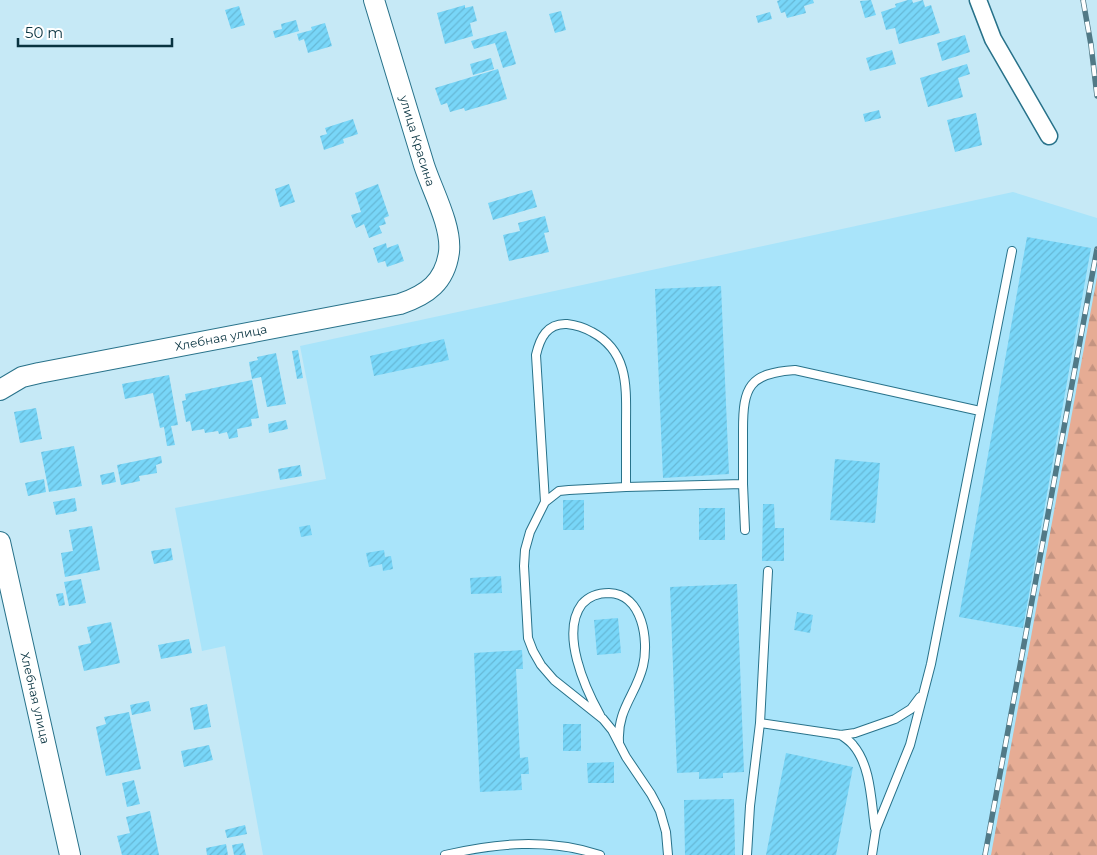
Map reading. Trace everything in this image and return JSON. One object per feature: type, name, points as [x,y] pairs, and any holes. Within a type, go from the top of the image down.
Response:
[{"type":"street","name":"улица Красина","points":[[374,0],[424,166],[448,231],[449,253],[445,267],[438,280]]},
{"type":"street","points":[[978,0],[993,40],[1049,136]]},
{"type":"street","name":"Хлебная улица","points":[[0,390],[22,377],[39,373],[400,304],[430,291],[438,280]]},
{"type":"street","name":"Хлебная улица","points":[[0,542],[70,855]]},
{"type":"lane","points":[[872,855],[876,829],[910,745],[933,654],[1012,250]]},
{"type":"lane","points":[[545,502],[536,355],[539,343],[546,332],[555,325],[568,324],[584,328],[600,336],[612,347],[621,363],[626,383],[626,487]]},
{"type":"lane","points":[[744,530],[743,409],[746,394],[753,383],[763,376],[795,370],[980,411]]},
{"type":"lane","points":[[668,855],[666,832],[660,811],[626,757],[612,730],[602,719],[554,680],[541,665],[533,651],[528,638],[524,566],[525,550],[530,532],[545,502],[559,492],[626,487],[744,484]]},
{"type":"lane","points":[[747,855],[750,806],[760,723],[768,571]]},
{"type":"lane","points":[[602,719],[586,690],[578,666],[574,639],[575,620],[578,609],[585,600],[604,593],[614,593],[625,597],[637,610],[641,620],[645,650],[642,669],[620,718],[618,729],[620,744]]},
{"type":"lane","points":[[760,723],[841,735],[855,734],[895,719],[911,710],[923,694]]},
{"type":"lane","points":[[841,735],[852,744],[866,772],[876,829]]},
{"type":"lane","points":[[444,855],[479,847],[523,843],[570,847],[600,855]]},
{"type":"shaded area","points":[[1013,192],[1097,218],[1097,392],[1011,855],[263,855],[225,646],[202,651],[175,508],[326,479],[300,346]]},
{"type":"green space","points":[[1097,277],[1097,855],[991,855]]},
{"type":"building","points":[[813,0],[814,3],[804,6],[806,13],[787,18],[785,12],[781,13],[777,1]]},
{"type":"building","points":[[871,0],[876,15],[865,18],[860,1]]},
{"type":"building","points":[[912,0],[913,3],[923,0],[925,7],[931,5],[940,33],[899,44],[895,28],[886,30],[881,12],[896,7],[895,4]]},
{"type":"building","points":[[465,5],[465,8],[473,6],[477,21],[470,23],[473,36],[445,44],[437,13]]},
{"type":"building","points":[[239,6],[245,25],[231,29],[225,10]]},
{"type":"building","points":[[561,11],[566,30],[555,33],[549,14]]},
{"type":"building","points":[[770,12],[772,19],[758,23],[756,16]]},
{"type":"building","points":[[296,20],[299,31],[275,38],[273,31],[282,29],[281,24]]},
{"type":"building","points":[[325,23],[332,46],[308,53],[304,39],[299,41],[297,34],[312,30],[311,27]]},
{"type":"building","points":[[506,31],[516,64],[503,68],[495,43],[474,49],[471,41]]},
{"type":"building","points":[[965,35],[970,52],[942,61],[937,43]]},
{"type":"building","points":[[892,50],[896,64],[870,71],[866,58]]},
{"type":"building","points":[[491,58],[494,69],[473,75],[470,64]]},
{"type":"building","points":[[967,64],[970,74],[958,78],[963,97],[928,107],[920,78]]},
{"type":"building","points":[[498,69],[507,99],[465,111],[464,108],[450,112],[447,103],[441,105],[435,88]]},
{"type":"building","points":[[879,110],[881,118],[865,122],[863,114]]},
{"type":"building","points":[[976,113],[982,145],[955,152],[947,120]]},
{"type":"building","points":[[353,119],[358,134],[343,139],[344,143],[324,150],[320,136],[327,134],[325,128]]},
{"type":"building","points":[[289,184],[295,202],[280,207],[275,189]]},
{"type":"building","points":[[378,184],[389,216],[384,218],[386,224],[379,226],[382,233],[369,238],[364,224],[356,228],[351,215],[361,212],[355,193]]},
{"type":"building","points":[[532,190],[537,207],[493,220],[488,203]]},
{"type":"building","points":[[545,216],[549,232],[544,233],[549,252],[509,261],[503,235],[520,231],[518,223]]},
{"type":"building","points":[[1027,237],[1091,248],[1023,628],[959,617]]},
{"type":"building","points":[[386,243],[387,248],[398,244],[404,261],[387,267],[385,261],[378,263],[373,248]]},
{"type":"building","points":[[721,286],[729,474],[663,478],[655,289]]},
{"type":"building","points":[[444,339],[449,360],[374,376],[370,356]]},
{"type":"building","points":[[298,350],[303,378],[297,379],[292,351]]},
{"type":"building","points":[[276,353],[286,404],[267,407],[261,377],[252,379],[249,362],[258,360],[257,357]]},
{"type":"building","points":[[169,375],[178,425],[171,426],[175,445],[167,446],[164,427],[160,428],[153,393],[125,399],[122,384]]},
{"type":"building","points":[[252,380],[259,418],[251,419],[252,426],[237,429],[238,437],[229,439],[227,432],[219,434],[218,431],[205,433],[204,429],[192,431],[190,421],[186,422],[182,401],[186,400],[185,394]]},
{"type":"building","points":[[36,408],[42,439],[20,443],[14,412]]},
{"type":"building","points":[[286,420],[288,429],[269,433],[268,424]]},
{"type":"building","points":[[74,446],[82,486],[49,492],[41,452]]},
{"type":"building","points":[[161,456],[162,463],[156,465],[157,473],[139,476],[140,481],[121,485],[117,465]]},
{"type":"building","points":[[835,459],[880,463],[875,523],[830,520]]},
{"type":"building","points":[[300,465],[302,476],[280,480],[278,469]]},
{"type":"building","points":[[114,472],[116,482],[102,485],[100,475]]},
{"type":"building","points":[[44,479],[46,492],[28,496],[25,483]]},
{"type":"building","points":[[75,498],[77,511],[56,515],[53,502]]},
{"type":"building","points":[[563,500],[584,500],[584,530],[563,530]]},
{"type":"building","points":[[763,504],[774,504],[775,528],[784,528],[784,561],[762,561]]},
{"type":"building","points":[[699,508],[725,508],[725,540],[699,540]]},
{"type":"building","points":[[310,525],[312,535],[301,537],[299,527]]},
{"type":"building","points":[[92,526],[100,570],[65,577],[61,553],[73,551],[69,530]]},
{"type":"building","points":[[171,548],[173,560],[154,564],[151,551]]},
{"type":"building","points":[[384,550],[385,557],[391,556],[393,569],[383,571],[382,564],[369,567],[366,553]]},
{"type":"building","points":[[501,576],[502,593],[471,594],[470,578]]},
{"type":"building","points":[[81,579],[86,603],[69,606],[64,582]]},
{"type":"building","points":[[737,584],[744,772],[723,773],[723,778],[699,779],[699,772],[677,773],[670,587]]},
{"type":"building","points":[[63,593],[65,605],[59,606],[56,594]]},
{"type":"building","points":[[797,612],[813,615],[810,633],[794,630]]},
{"type":"building","points":[[618,618],[621,653],[597,655],[594,620]]},
{"type":"building","points":[[111,622],[120,663],[84,671],[78,646],[91,643],[87,627]]},
{"type":"building","points":[[189,639],[192,653],[161,659],[158,645]]},
{"type":"building","points":[[522,650],[523,669],[516,669],[520,758],[528,757],[529,774],[521,774],[522,790],[480,792],[474,653]]},
{"type":"building","points":[[149,701],[151,711],[132,715],[130,705]]},
{"type":"building","points":[[207,704],[211,727],[194,730],[190,708]]},
{"type":"building","points":[[129,712],[141,769],[106,776],[96,727],[106,724],[104,717]]},
{"type":"building","points":[[563,724],[581,724],[581,751],[563,751]]},
{"type":"building","points":[[209,745],[213,760],[184,767],[181,751]]},
{"type":"building","points":[[786,753],[853,767],[836,855],[766,855]]},
{"type":"building","points":[[614,762],[614,783],[588,783],[587,763]]},
{"type":"building","points":[[134,780],[140,804],[127,807],[122,783]]},
{"type":"building","points":[[734,799],[735,855],[685,855],[684,800]]},
{"type":"building","points":[[150,811],[159,855],[122,855],[117,836],[130,833],[126,817]]},
{"type":"building","points":[[245,825],[247,834],[227,838],[225,830]]},
{"type":"building","points":[[243,843],[246,855],[234,855],[232,845]]},
{"type":"building","points":[[226,844],[228,855],[207,855],[206,848]]},
{"type":"railway","points":[[1083,0],[1097,96]]},
{"type":"railway","points":[[985,855],[1097,249]]}]
